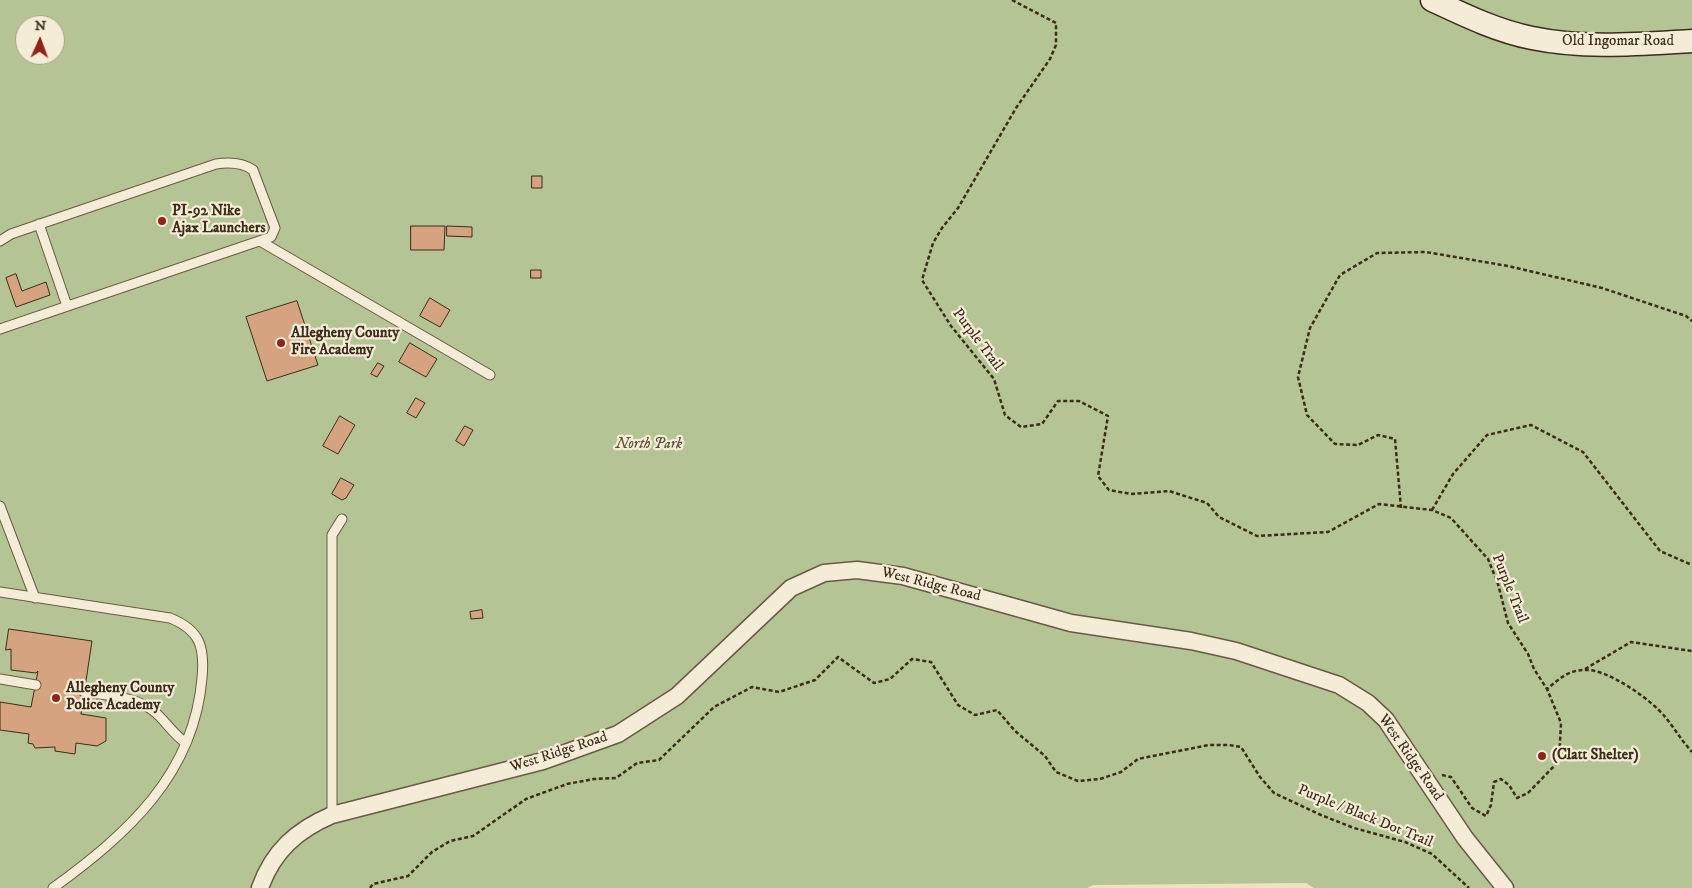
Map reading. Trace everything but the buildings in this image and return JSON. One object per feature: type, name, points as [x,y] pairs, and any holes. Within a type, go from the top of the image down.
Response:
[{"type":"street","name":"Old Ingomar Road","points":[[1432,0],[1502,30],[1556,42],[1619,45],[1692,41]]},
{"type":"street","name":"West Ridge Road","points":[[260,888],[270,863],[280,850],[302,830],[332,815],[543,761],[618,734],[677,696],[790,588],[815,576],[840,571],[877,572],[903,576],[1043,616],[1097,628],[1213,646],[1261,658],[1318,677],[1354,694],[1378,711],[1394,731],[1465,838],[1505,888]]},
{"type":"lane","points":[[0,241],[11,234],[39,224],[216,164],[238,163],[253,170],[274,224],[274,235],[260,241],[0,329]]},
{"type":"lane","points":[[39,224],[67,306]]},
{"type":"lane","points":[[260,241],[490,375]]},
{"type":"lane","points":[[0,506],[35,598]]},
{"type":"lane","points":[[332,815],[332,535],[342,520]]},
{"type":"lane","points":[[0,592],[170,618],[190,628],[202,648],[204,664],[200,704],[186,744],[173,771],[151,804],[53,888]]},
{"type":"lane","points":[[0,679],[36,685]]},
{"type":"lane","points":[[84,692],[134,700],[147,706],[156,713],[174,735],[186,744]]},
{"type":"path","name":"Purple Trail","points":[[1012,0],[1056,23],[1056,45],[1034,84],[1016,108],[958,208],[933,243],[922,280],[951,326],[994,379],[1004,415],[1021,427],[1042,424],[1058,401],[1079,401],[1108,416],[1098,476],[1109,490],[1131,494],[1169,491],[1207,503],[1220,517],[1257,536],[1328,532],[1379,504],[1432,510],[1452,518],[1488,559],[1498,584],[1508,623],[1547,689],[1561,723],[1559,761],[1528,793],[1518,798],[1509,785],[1501,779],[1494,782],[1491,805],[1486,816],[1472,808],[1451,777],[1438,774],[1427,781]]},
{"type":"path","points":[[1401,508],[1395,438],[1378,435],[1358,445],[1334,444],[1307,415],[1298,377],[1310,328],[1340,275],[1377,253],[1426,252],[1508,266],[1602,288],[1686,316],[1692,321]]},
{"type":"path","points":[[1432,510],[1453,474],[1487,435],[1531,426],[1583,452],[1660,551],[1692,565]]},
{"type":"path","points":[[1547,689],[1564,675],[1585,669],[1631,642],[1692,651]]},
{"type":"path","name":"Purple / Black Dot Trail","points":[[370,888],[373,884],[408,876],[432,852],[450,841],[473,836],[526,799],[567,784],[594,779],[616,778],[637,763],[658,760],[714,707],[752,687],[779,692],[815,680],[838,657],[874,683],[890,679],[912,659],[931,662],[958,705],[975,715],[997,710],[1015,731],[1045,756],[1056,772],[1078,781],[1100,779],[1121,772],[1138,759],[1209,745],[1229,745],[1241,748],[1274,792],[1321,815],[1354,828],[1405,842],[1432,854],[1469,888]]},
{"type":"path","points":[[1585,669],[1607,676],[1644,697],[1666,717],[1692,752]]},
{"type":"green space","name":"North Park","points":[[0,0],[1692,0],[1692,888],[1314,888],[1306,883],[1093,885],[1087,888],[0,888]]},
{"type":"place","name":"PI-92 Nike Ajax Launchers","points":[[162,221]]},
{"type":"place","name":"Allegheny County Fire Academy","points":[[281,343]]},
{"type":"place","name":"Allegheny County Police Academy","points":[[56,698]]},
{"type":"place","name":"(Clatt Shelter)","points":[[1542,756]]}]
